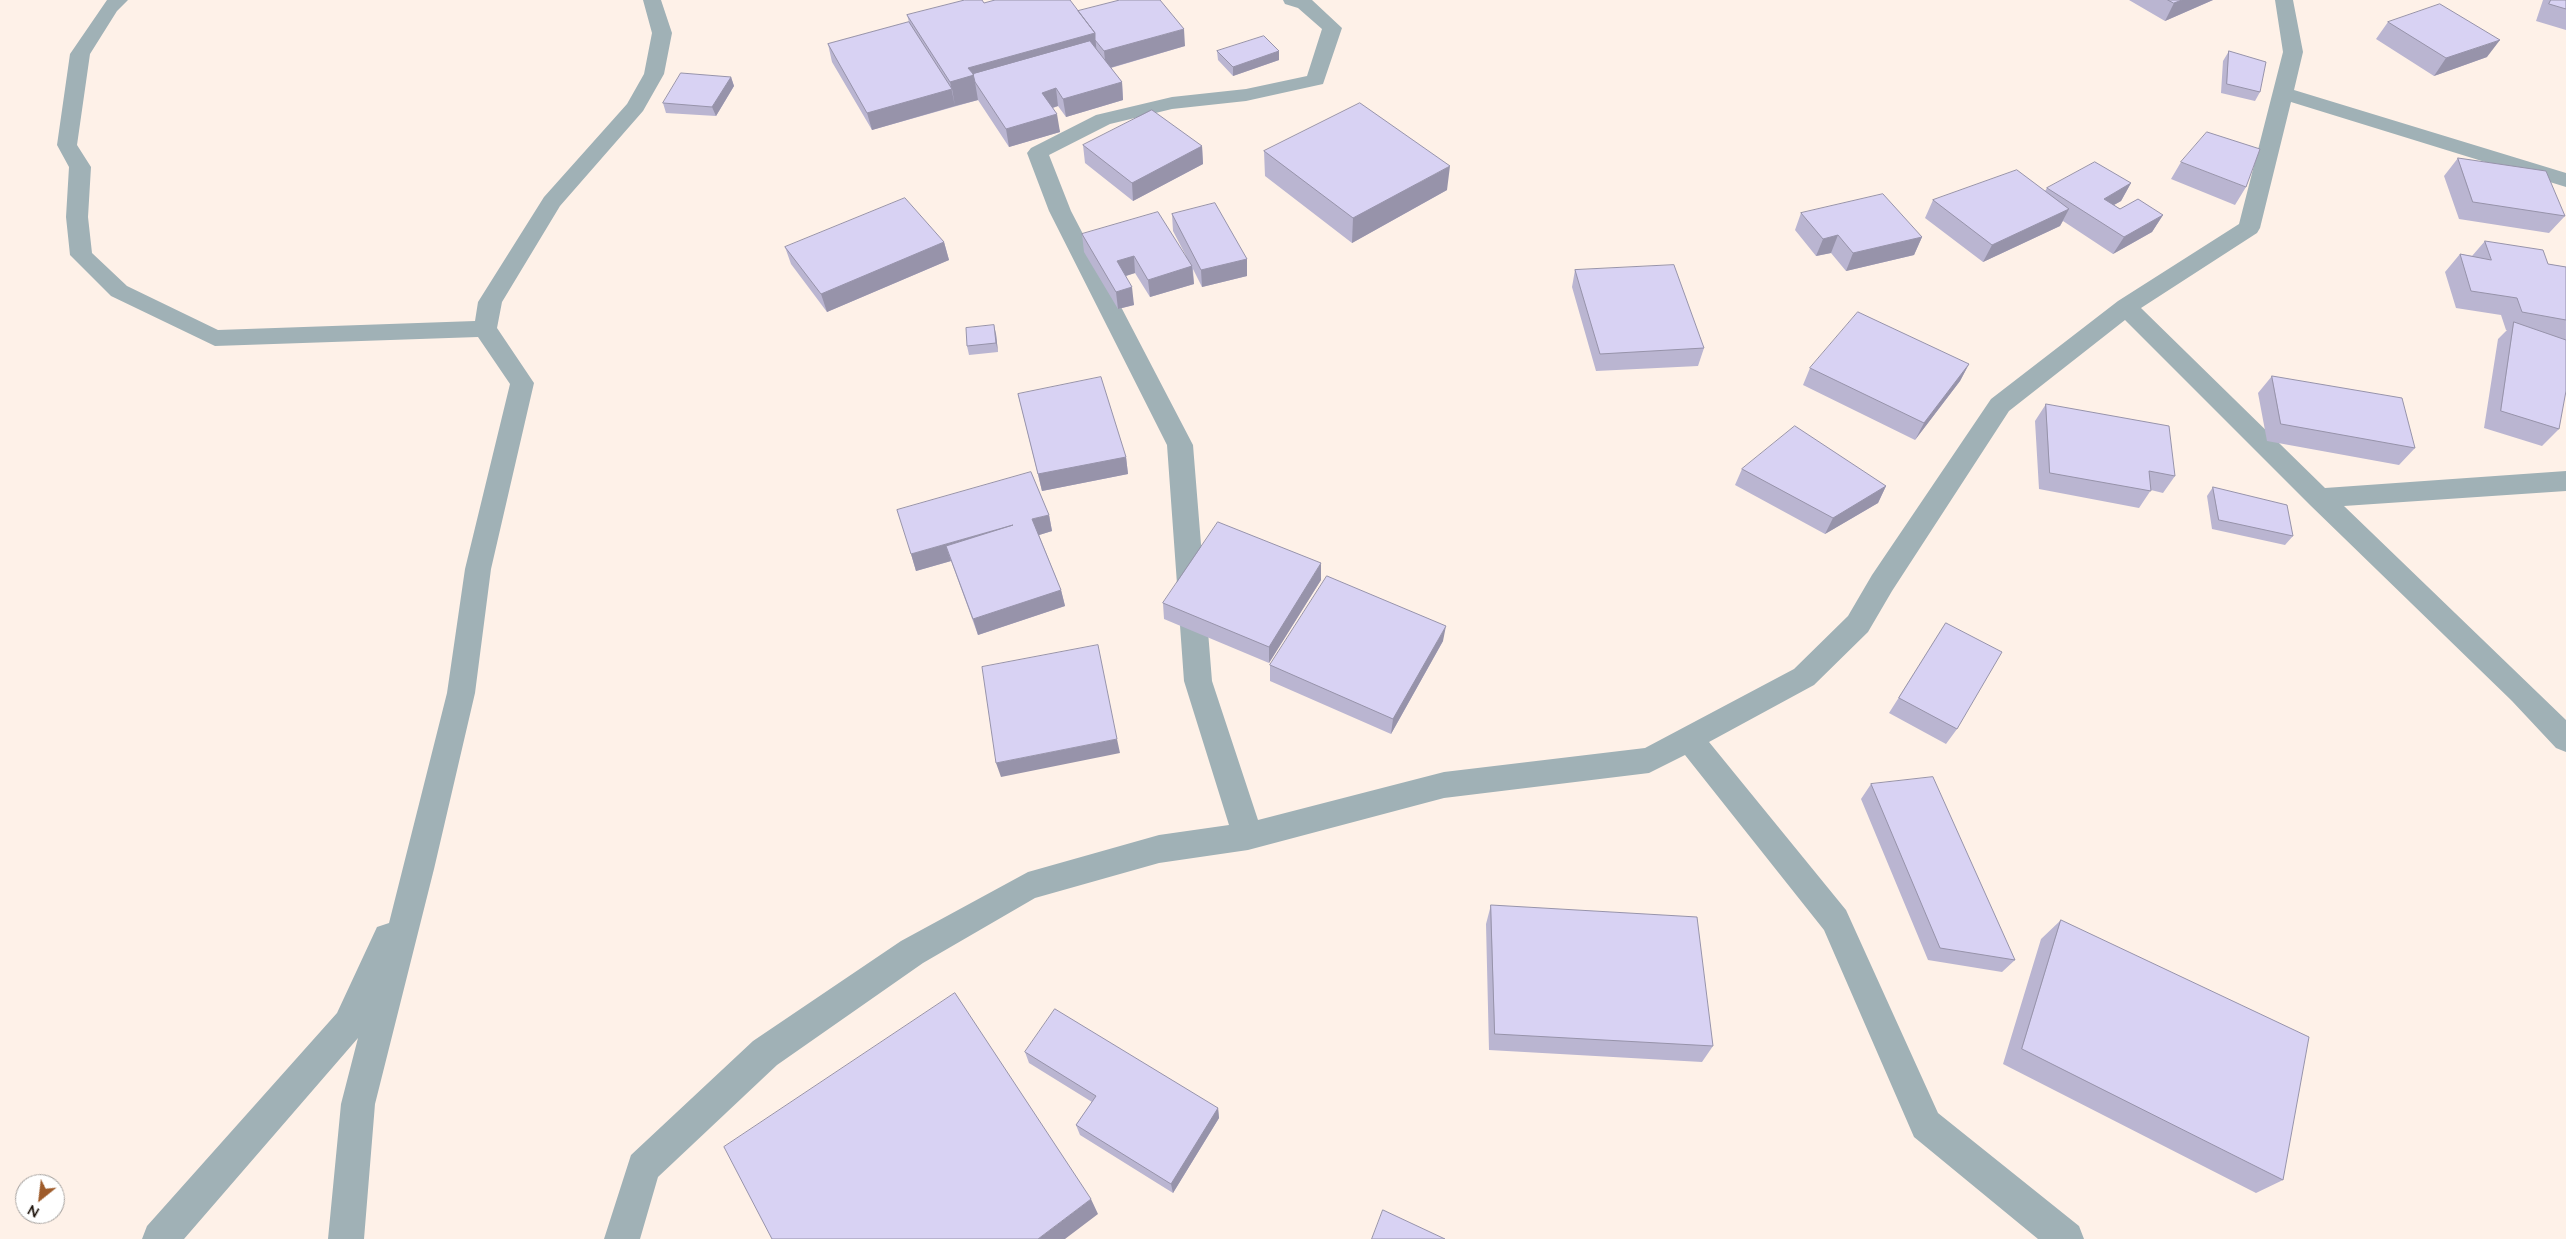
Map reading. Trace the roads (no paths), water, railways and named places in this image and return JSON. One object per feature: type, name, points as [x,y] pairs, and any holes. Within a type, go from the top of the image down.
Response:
[{"type":"street","points":[[119,0],[110,7],[80,54],[67,145],[80,166],[77,217],[81,255],[119,291],[215,338],[485,329]]},
{"type":"street","points":[[346,1239],[358,1104],[419,868],[461,693],[478,569],[522,383],[485,329],[490,302],[552,202],[636,107],[654,74],[662,33],[652,0]]},
{"type":"street","points":[[1248,836],[1198,681],[1180,445],[1060,211],[1038,154],[1103,119],[1172,103],[1246,95],[1316,80],[1332,28],[1305,4],[1292,0]]},
{"type":"street","points":[[622,1239],[643,1167],[765,1053],[912,952],[1028,886],[1159,849],[1248,836],[1444,785],[1649,760],[1804,677],[1858,624],[1882,583],[2000,405],[2126,308],[2249,228],[2293,52],[2280,1]]},
{"type":"street","points":[[2282,93],[2566,180]]},
{"type":"street","points":[[2126,308],[2319,498],[2522,693],[2566,739]]},
{"type":"street","points":[[2319,498],[2566,481]]},
{"type":"street","points":[[1689,738],[1835,920],[1926,1125],[2066,1239]]},
{"type":"street","points":[[160,1239],[349,1024],[419,868]]}]
